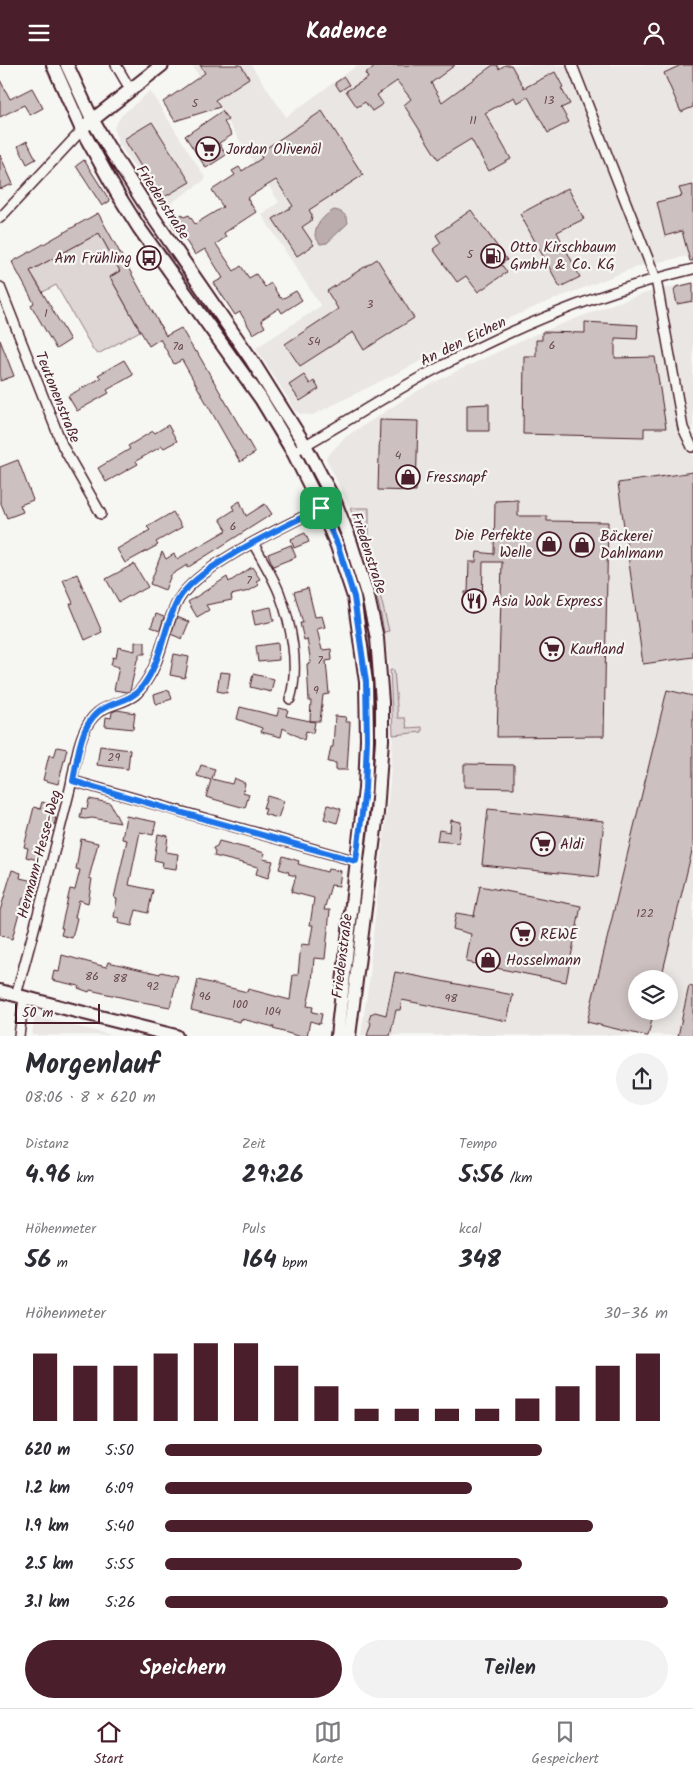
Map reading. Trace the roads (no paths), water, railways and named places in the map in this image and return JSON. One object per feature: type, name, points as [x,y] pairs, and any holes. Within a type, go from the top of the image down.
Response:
[{"type":"main road","name":"Friedenstraße","points":[[52,65],[94,155],[139,227],[261,399],[293,451],[338,546],[354,597],[366,682],[367,739],[365,789],[338,1035]]},
{"type":"main road","name":"Friedenstraße","points":[[67,65],[92,119],[155,220],[251,359],[305,445],[332,495],[350,540],[368,597],[377,638],[382,740],[376,813],[349,1035]]},
{"type":"main road","points":[[82,130],[92,119],[162,65]]},
{"type":"main road","points":[[0,991],[176,1035]]},
{"type":"street","points":[[116,65],[130,89]]},
{"type":"street","points":[[572,65],[656,279],[684,428],[692,447]]},
{"type":"street","points":[[0,218],[82,130]]},
{"type":"street","name":"An den Eichen","points":[[293,451],[429,372],[490,342],[577,306],[656,279],[693,269]]},
{"type":"street","name":"Teutonenstraße","points":[[0,287],[63,447],[101,514]]},
{"type":"street","name":"Hermann-Hesse-Weg","points":[[19,1035],[20,997],[82,739],[88,725],[100,710],[134,696],[143,686],[151,673],[174,608],[182,594],[208,571],[253,543],[321,508]]},
{"type":"street","points":[[253,543],[274,582],[284,607],[295,657],[295,673],[290,699]]},
{"type":"street","points":[[73,781],[356,861]]},
{"type":"place","name":"Jordan Olivenöl","points":[[208,149]]},
{"type":"place","name":"Otto Kirschbaum GmbH & Co. KG","points":[[493,256]]},
{"type":"place","name":"Am Frühling","points":[[149,258]]},
{"type":"place","name":"Fressnapf","points":[[408,477]]},
{"type":"place","name":"Die Perfekte Welle","points":[[549,544]]},
{"type":"place","name":"Bäckerei Dahlmann","points":[[582,545]]},
{"type":"place","name":"Asia Wok Express","points":[[474,601]]},
{"type":"place","name":"Kaufland","points":[[552,649]]},
{"type":"place","name":"Aldi","points":[[543,844]]},
{"type":"place","name":"REWE","points":[[523,934]]},
{"type":"place","name":"Hosselmann","points":[[488,960]]}]
